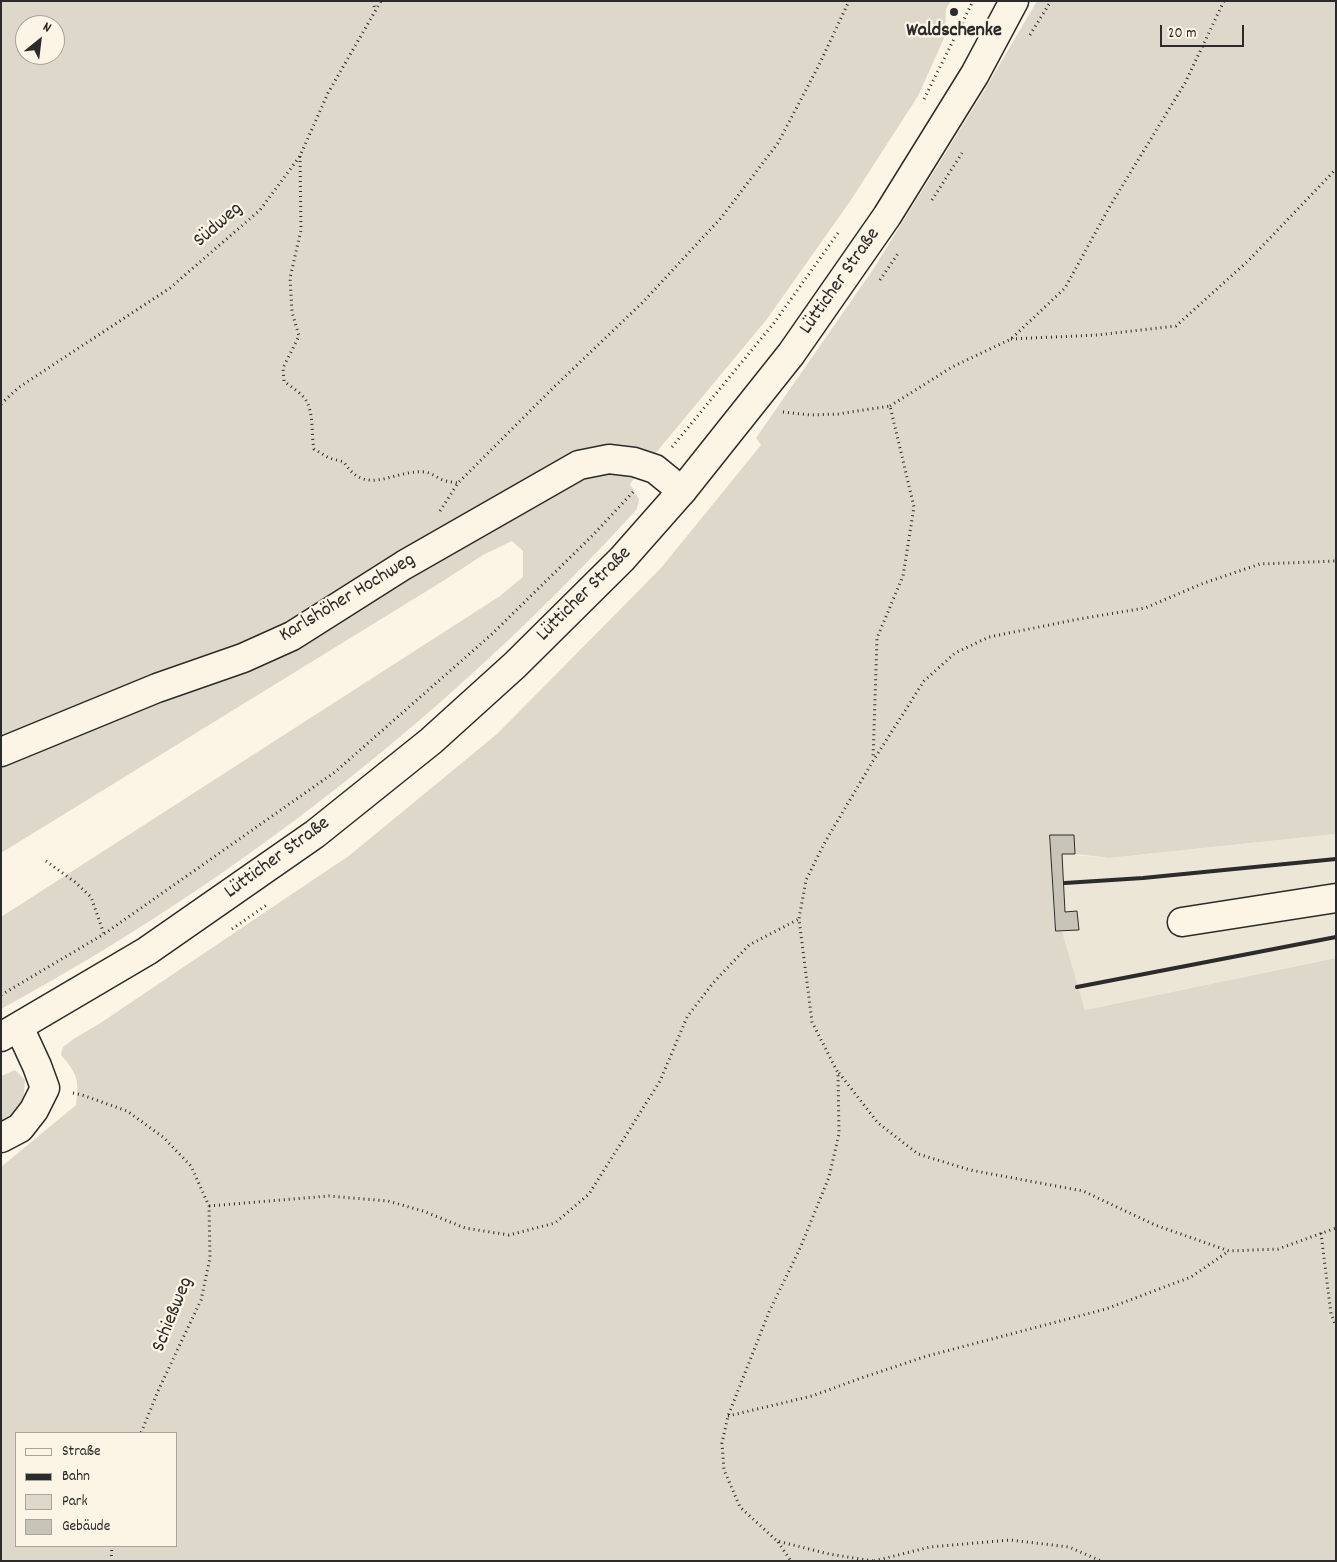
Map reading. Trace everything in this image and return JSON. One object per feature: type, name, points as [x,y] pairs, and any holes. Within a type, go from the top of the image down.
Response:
[{"type":"main road","name":"Lütticher Straße","points":[[10,1032],[155,946],[315,834],[431,741],[515,665],[616,565],[682,491],[791,354],[887,216],[975,74],[1014,1]]},
{"type":"main road","name":"Karlshöher Hochweg","points":[[1,752],[157,688],[242,658],[292,636],[404,565],[578,464],[610,459],[634,462],[655,469],[682,491]]},
{"type":"main road","points":[[1182,922],[1336,898]]},
{"type":"main road","points":[[1,1138],[20,1128],[34,1110],[45,1088],[37,1066],[10,1032]]},
{"type":"path","points":[[373,1],[376,12]]},
{"type":"path","name":"Südweg","points":[[1,404],[18,388],[170,288],[260,210],[300,156],[328,93],[381,1]]},
{"type":"path","points":[[300,156],[301,230],[290,278],[292,312],[299,336],[283,368],[284,381],[307,401],[312,418],[311,435],[314,449],[329,458],[344,462],[350,471],[366,480],[384,480],[406,473],[427,472],[443,480],[458,483],[643,302],[722,218],[778,143],[819,65],[849,1]]},
{"type":"path","points":[[922,104],[973,1]]},
{"type":"path","points":[[783,412],[810,415],[838,414],[890,406],[952,367],[1011,339],[1065,288],[1110,206],[1185,83],[1224,1]]},
{"type":"path","points":[[1011,339],[1098,335],[1176,326],[1249,260],[1330,172],[1336,169]]},
{"type":"path","points":[[1,995],[104,934],[335,772],[492,634],[593,535],[655,469],[774,323],[841,229]]},
{"type":"path","points":[[873,761],[877,638],[902,576],[914,508],[890,406]]},
{"type":"path","points":[[1336,560],[1260,564],[1204,583],[1145,608],[989,637],[955,653],[924,681],[873,761],[825,842],[806,880],[799,919],[812,1022],[838,1073],[878,1123],[918,1154],[970,1170],[1083,1192],[1155,1225],[1229,1251],[1278,1249],[1336,1228]]},
{"type":"path","points":[[46,861],[75,882],[91,897],[104,934]]},
{"type":"path","points":[[209,1206],[329,1196],[388,1201],[423,1211],[466,1228],[510,1235],[555,1223],[590,1194],[660,1081],[687,1017],[713,983],[748,945],[799,919]]},
{"type":"path","points":[[791,1561],[777,1541],[740,1507],[724,1470],[722,1443],[728,1416],[769,1312],[801,1246],[829,1177],[839,1134],[838,1073]]},
{"type":"path","name":"Schießweg","points":[[45,1088],[82,1095],[127,1111],[163,1137],[190,1166],[209,1206],[210,1258],[201,1300],[158,1391],[141,1432]]},
{"type":"path","points":[[1320,1233],[1331,1314],[1336,1326]]},
{"type":"path","points":[[728,1416],[812,1396],[926,1356],[1106,1309],[1191,1277],[1229,1251]]},
{"type":"path","points":[[777,1541],[829,1554],[873,1561],[930,1547],[1010,1540],[1069,1547],[1101,1561]]},
{"type":"path","points":[[111,1561],[112,1547]]},
{"type":"shaded area","points":[[1336,834],[1336,958],[1085,1010],[1062,931],[1079,930],[1065,912],[1062,854],[1109,858]]},
{"type":"green space","points":[[1,1],[951,1],[946,9],[945,36],[918,96],[851,200],[767,319],[630,484],[639,499],[637,509],[567,583],[494,653],[419,721],[340,786],[259,847],[175,905],[89,959],[1,1009],[1,917],[500,596],[523,577],[523,551],[512,541],[483,555],[1,853]]},
{"type":"green space","points":[[1037,1],[1336,1],[1336,834],[1109,858],[1075,854],[1074,835],[1051,835],[1056,931],[1062,931],[1085,1010],[1336,958],[1336,1561],[1,1561],[1,1167],[76,1105],[76,1078],[61,1055],[63,1047],[350,855],[497,734],[661,568],[761,445],[756,438],[874,268],[984,91]]},
{"type":"green space","points":[[15,1070],[25,1080],[23,1104],[1,1125],[1,1076]]},
{"type":"building","points":[[1050,835],[1074,835],[1075,854],[1062,854],[1065,912],[1077,911],[1079,930],[1056,931]]},
{"type":"railway","points":[[1065,883],[1143,878],[1336,859]]},
{"type":"railway","points":[[1077,987],[1336,937]]},
{"type":"place","name":"Waldschenke","points":[[954,12]]}]
